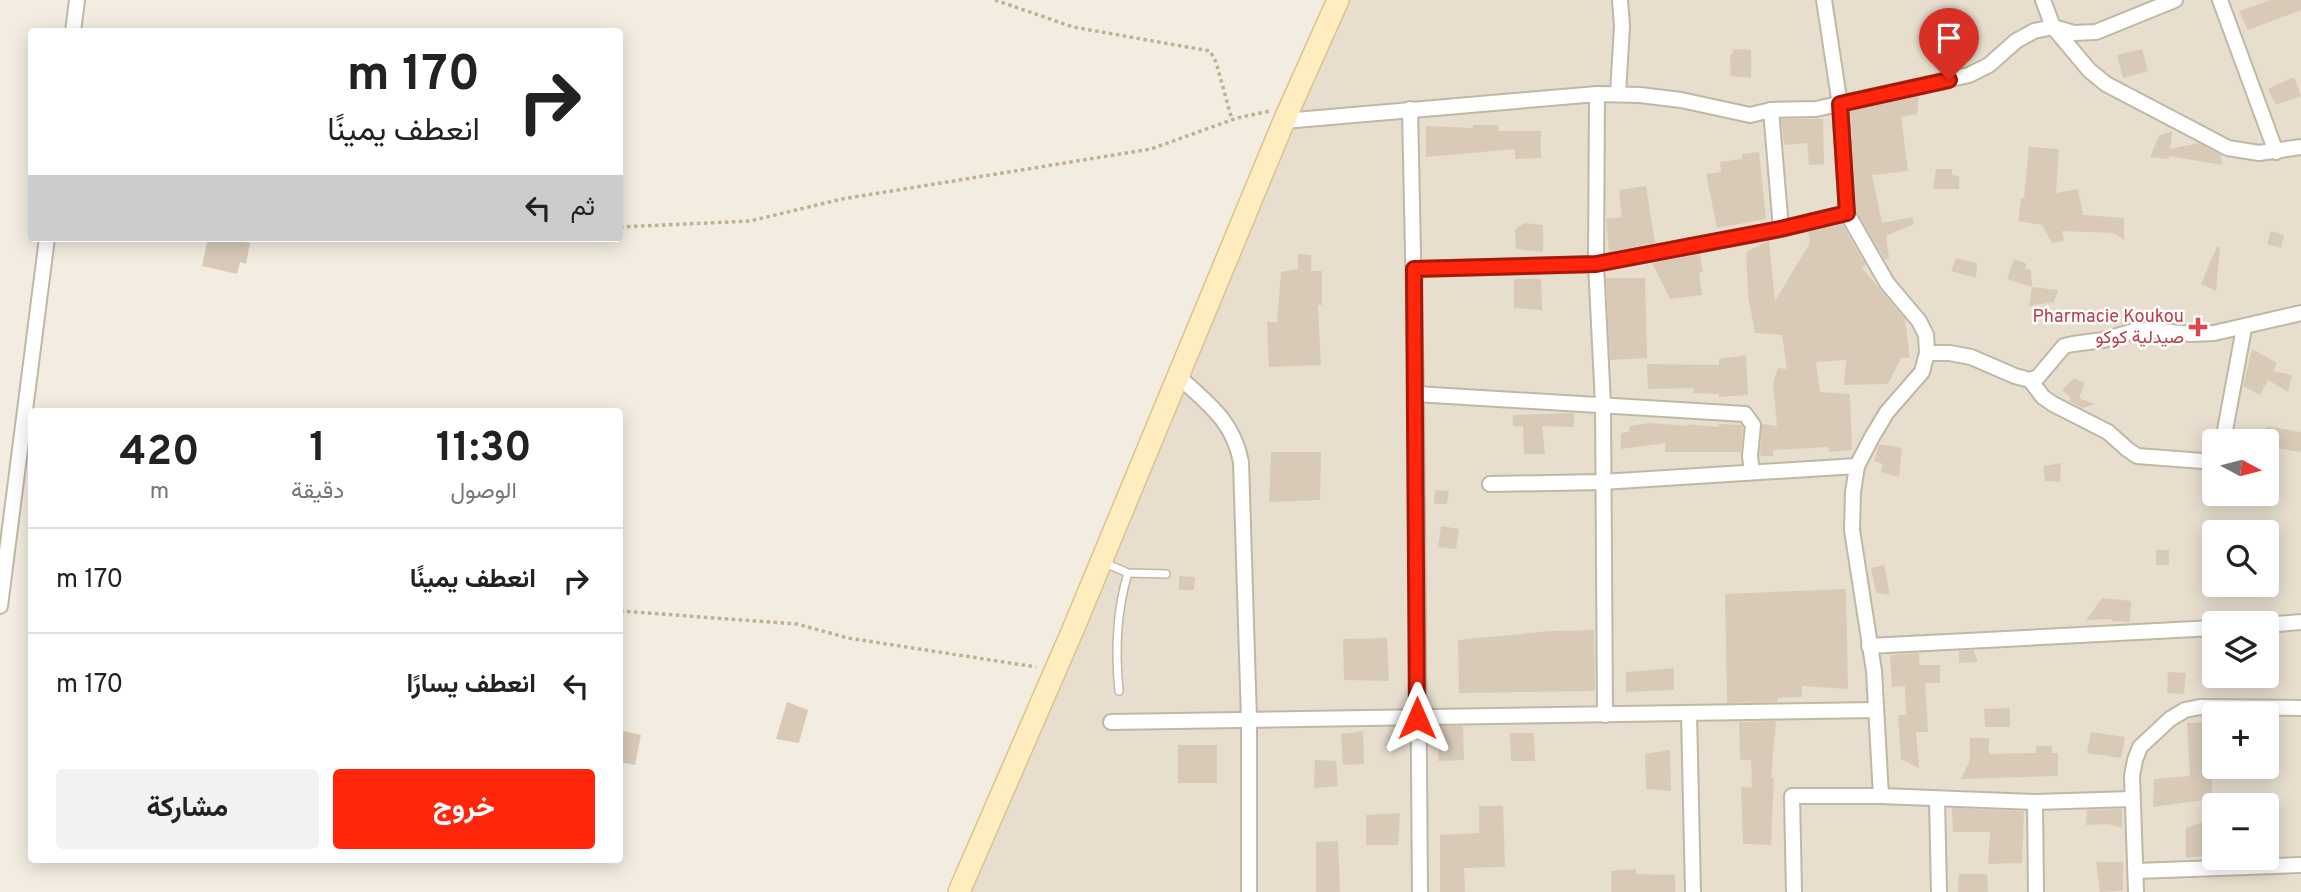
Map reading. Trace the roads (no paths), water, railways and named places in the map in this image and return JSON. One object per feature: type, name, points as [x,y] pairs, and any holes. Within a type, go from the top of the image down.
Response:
[{"type":"street","points":[[74,28],[77,0]]},
{"type":"street","points":[[959,892],[1101,561],[1287,113],[1338,0]]},
{"type":"street","points":[[1618,94],[1622,26],[1620,0]]},
{"type":"street","points":[[1824,0],[1840,104],[1847,213],[1887,284],[1919,321],[1926,335],[1927,353],[1922,372],[1888,412],[1857,466],[1853,492],[1852,530],[1874,671],[1881,796]]},
{"type":"street","points":[[2043,0],[2053,27],[2089,70],[2106,84],[2228,148],[2251,153],[2301,147]]},
{"type":"street","points":[[1287,113],[1410,109],[1597,94],[1681,100],[1750,115],[1771,110],[1816,109],[1969,75],[1989,65],[2016,41],[2034,31],[2053,27],[2074,33],[2096,32],[2175,0]]},
{"type":"street","points":[[2220,0],[2276,152]]},
{"type":"street","points":[[1597,94],[1596,264],[1603,404],[1605,715]]},
{"type":"street","points":[[1410,109],[1416,394],[1420,892]]},
{"type":"street","points":[[1771,110],[1780,229]]},
{"type":"street","points":[[1414,269],[1596,264],[1780,229],[1847,213]]},
{"type":"street","points":[[0,606],[46,242]]},
{"type":"street","points":[[1927,353],[1971,357],[2030,380],[2038,377],[2064,346],[2103,340],[2134,331],[2166,330],[2202,334],[2244,328],[2301,313]]},
{"type":"street","points":[[2224,429],[2244,328]]},
{"type":"street","points":[[1177,375],[1230,428],[1237,442],[1243,493],[1249,720],[1249,892]]},
{"type":"street","points":[[2030,380],[2043,397],[2108,432],[2137,456],[2202,461]]},
{"type":"street","points":[[1416,394],[1745,414],[1753,425],[1750,456],[1752,472]]},
{"type":"street","points":[[1490,484],[1602,482],[1857,466]]},
{"type":"street","points":[[2279,624],[2301,622]]},
{"type":"street","points":[[1870,646],[2202,629]]},
{"type":"street","points":[[2136,892],[2132,776],[2140,747],[2170,719],[2185,710],[2200,707],[2301,708]]},
{"type":"street","points":[[1111,722],[1876,710]]},
{"type":"street","points":[[1689,713],[1692,892]]},
{"type":"street","points":[[1794,892],[1793,796],[1881,796],[2035,802],[2132,799]]},
{"type":"street","points":[[1937,799],[1939,892]]},
{"type":"street","points":[[2035,802],[2036,892]]},
{"type":"street","points":[[2136,871],[2301,865]]},
{"type":"lane","points":[[1101,561],[1128,573],[1166,575]]},
{"type":"lane","points":[[1119,691],[1118,617],[1128,573]]},
{"type":"place","name":"Pharmacie Koukou صيدلية كوكو","points":[[2198,327]]}]
